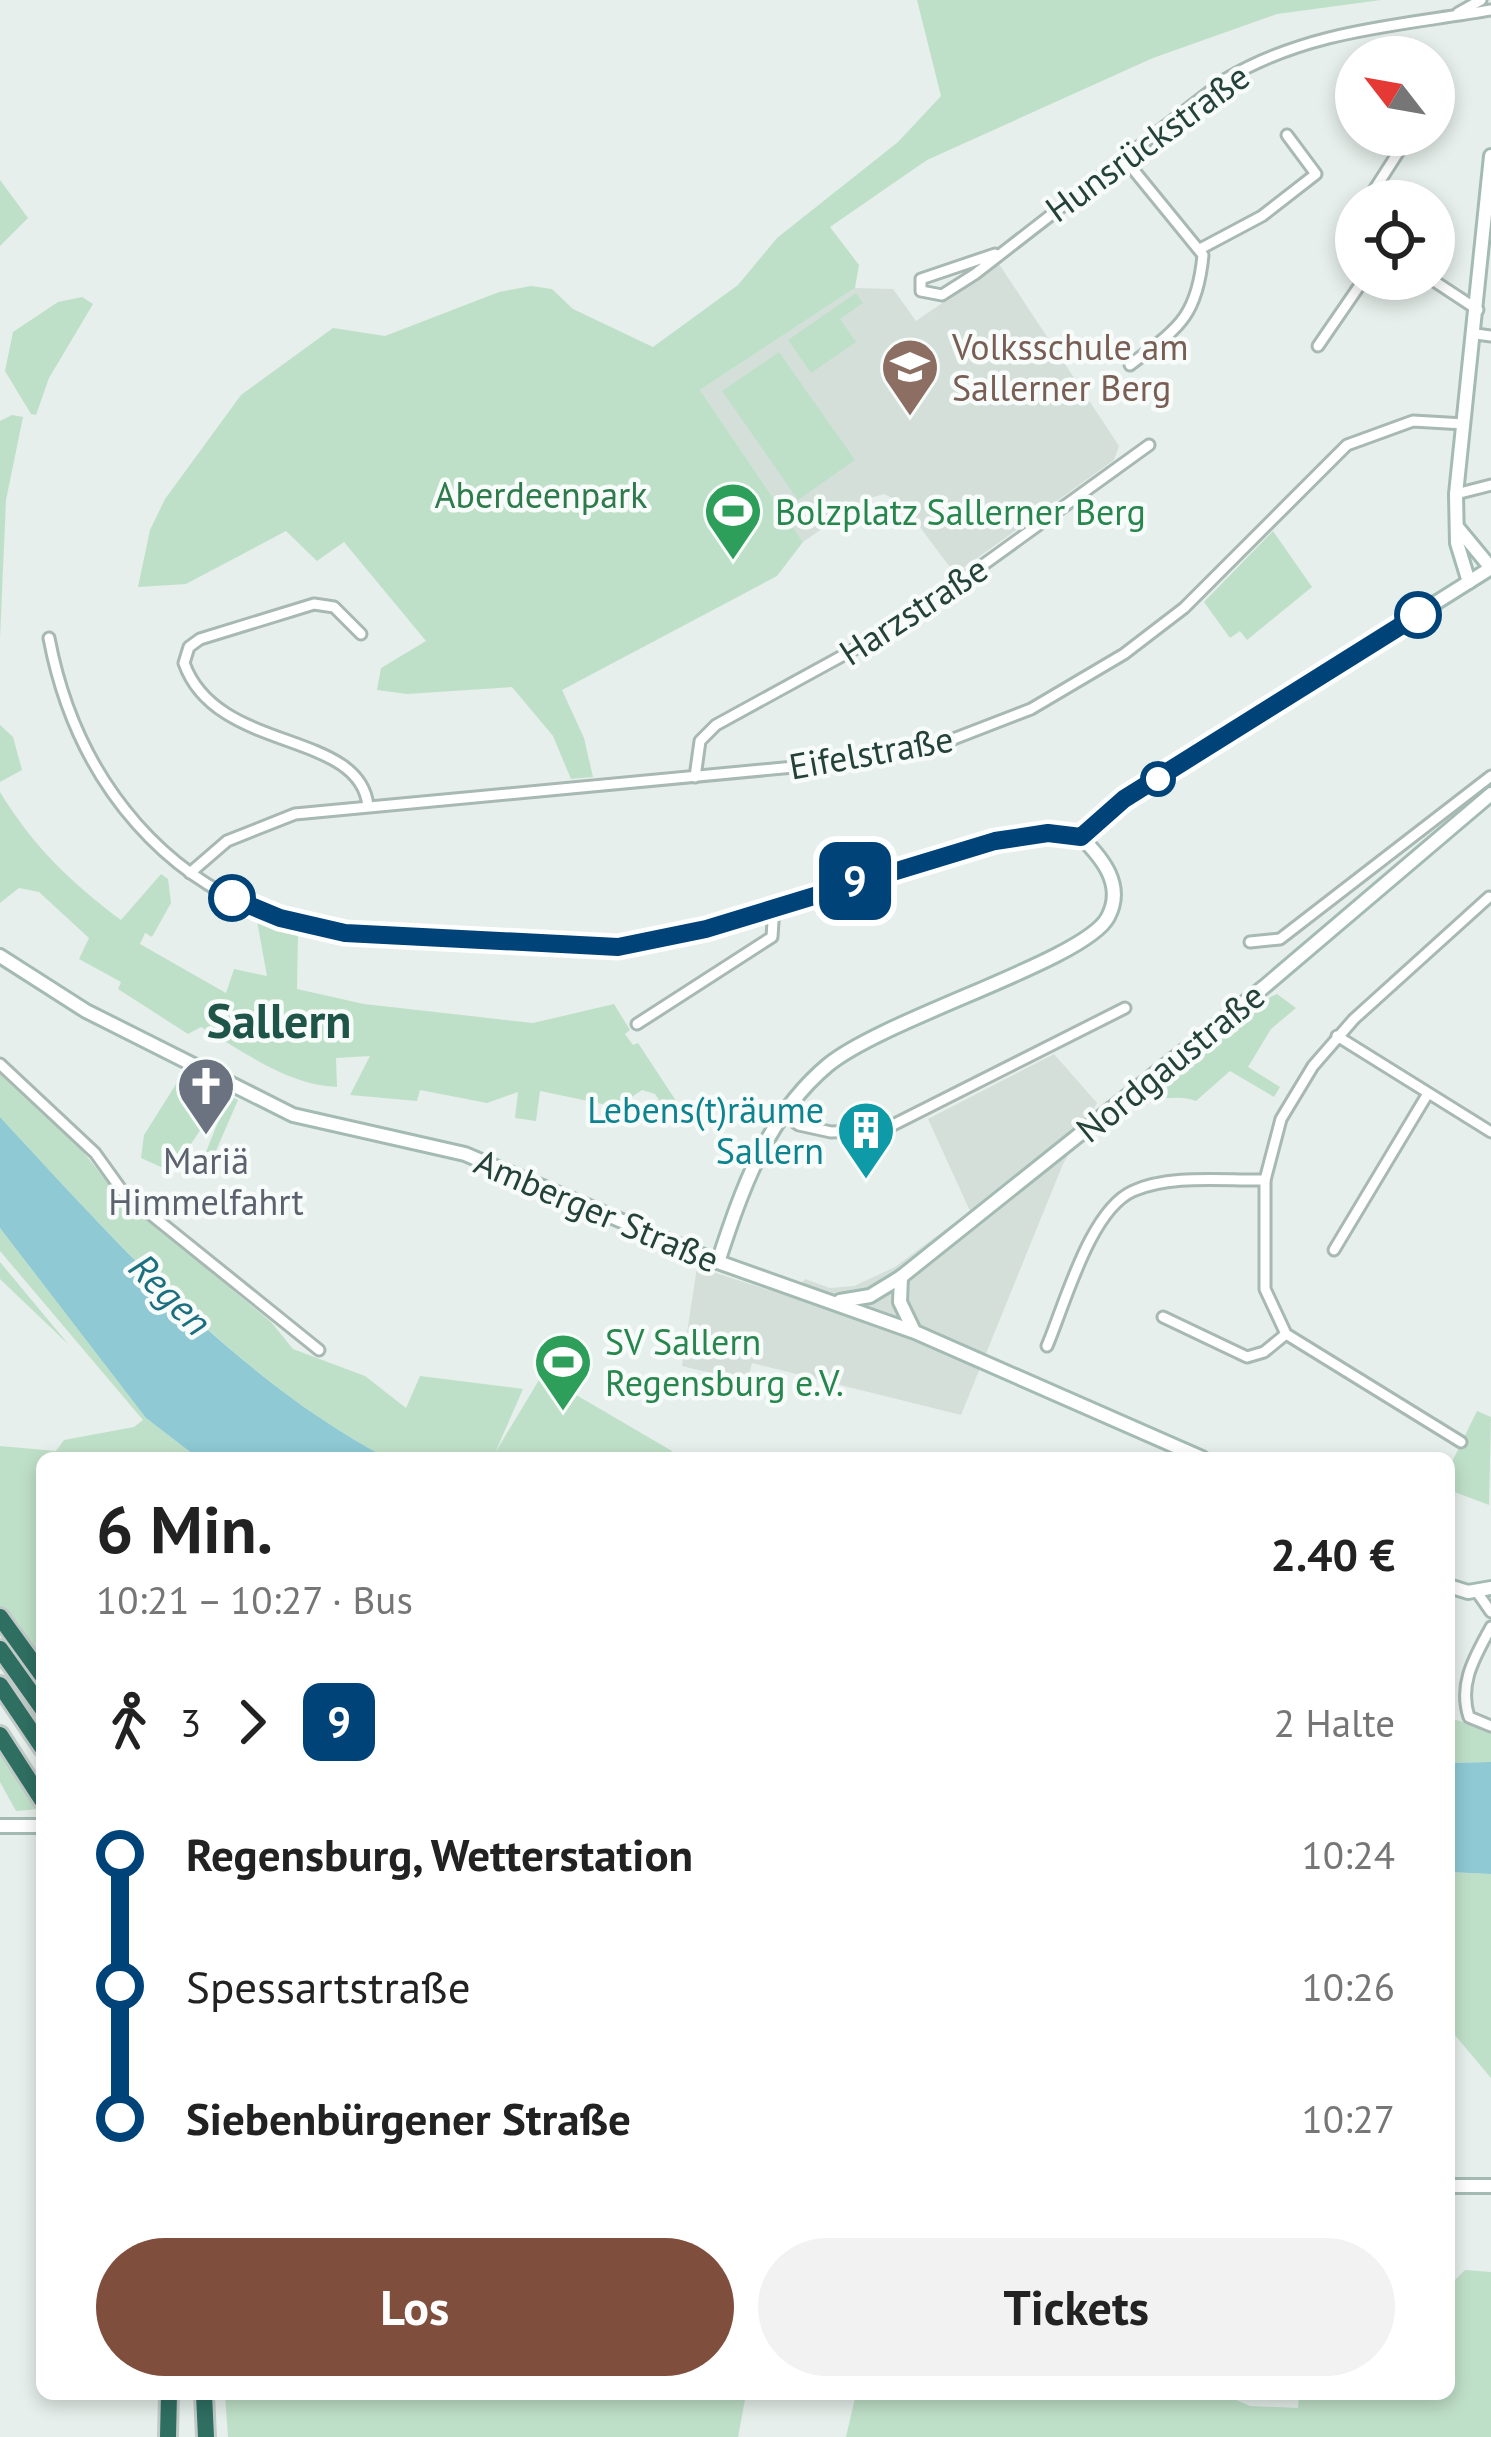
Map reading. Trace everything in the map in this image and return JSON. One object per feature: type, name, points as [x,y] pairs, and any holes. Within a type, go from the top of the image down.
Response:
[{"type":"highway","points":[[0,1617],[36,1667]]},
{"type":"highway","points":[[0,1649],[36,1700]]},
{"type":"highway","points":[[0,1684],[36,1738]]},
{"type":"highway","points":[[0,1735],[36,1790]]},
{"type":"highway","points":[[168,2437],[169,2400]]},
{"type":"highway","points":[[203,2400],[206,2437]]},
{"type":"street","name":"Hunsrückstraße","points":[[1447,17],[1481,0]]},
{"type":"street","name":"Hunsrückstraße","points":[[995,254],[926,274],[921,291],[941,295],[1226,79],[1282,48],[1343,30],[1491,10]]},
{"type":"street","points":[[1200,249],[1262,216],[1316,174],[1287,135]]},
{"type":"street","points":[[1468,582],[1456,543],[1456,494],[1464,424],[1484,335],[1478,310],[1491,156]]},
{"type":"street","points":[[1123,157],[1200,249],[1200,290],[1190,314],[1130,365]]},
{"type":"street","points":[[1455,295],[1478,310]]},
{"type":"street","points":[[1318,346],[1350,300]]},
{"type":"street","name":"Eifelstraße","points":[[190,873],[227,841],[272,819],[898,754],[1031,709],[1102,669],[1184,608],[1347,445],[1413,421],[1464,424]]},
{"type":"street","name":"Harzstraße","points":[[695,777],[700,741],[716,725],[904,622],[1149,446]]},
{"type":"street","points":[[1456,494],[1491,484]]},
{"type":"street","points":[[1081,837],[1124,799],[1491,568],[1458,528]]},
{"type":"street","points":[[361,634],[334,608],[314,604],[200,639],[189,647],[184,663],[205,694],[235,721],[342,763],[363,784],[368,806]]},
{"type":"street","points":[[49,638],[70,721],[99,777],[152,843],[190,873],[280,918],[345,933],[618,947],[687,934],[995,841],[1048,833],[1081,837],[1112,878],[1112,905],[1100,928],[1063,952],[863,1040],[825,1068],[783,1114],[751,1172],[718,1262]]},
{"type":"street","points":[[1250,942],[1280,939],[1491,776]]},
{"type":"street","name":"Nordgaustraße","points":[[833,1301],[869,1296],[901,1277],[1264,987],[1491,794]]},
{"type":"street","points":[[1461,1442],[1286,1334],[1265,1289],[1265,1180],[1281,1119],[1337,1036],[1489,896]]},
{"type":"street","points":[[637,1024],[772,937],[774,906]]},
{"type":"street","name":"Amberger Straße","points":[[0,956],[86,1011],[293,1115],[465,1154],[718,1262],[915,1332],[1188,1452]]},
{"type":"street","points":[[783,1114],[799,1125],[831,1132],[883,1130],[1124,1008]]},
{"type":"street","points":[[1337,1036],[1491,1132]]},
{"type":"street","points":[[0,1064],[95,1153],[123,1192],[319,1351]]},
{"type":"street","points":[[1334,1250],[1427,1095]]},
{"type":"street","points":[[1047,1346],[1098,1224],[1124,1196],[1167,1184],[1265,1180]]},
{"type":"street","points":[[901,1277],[900,1301],[915,1332]]},
{"type":"street","points":[[1162,1317],[1247,1357],[1264,1352],[1286,1334]]},
{"type":"street","points":[[1484,1590],[1491,1612]]},
{"type":"street","points":[[1491,1627],[1470,1668],[1464,1696],[1469,1717],[1491,1726]]},
{"type":"street","points":[[1,1830],[36,1827]]},
{"type":"street","points":[[1455,2186],[1491,2186]]},
{"type":"shaded area","name":"Volksschule am Sallerner Berg","points":[[999,264],[1119,446],[1114,460],[955,574],[902,503],[884,494],[863,500],[803,542],[700,390],[855,288],[893,289],[916,321]]},
{"type":"shaded area","points":[[1054,1054],[1097,1103],[1063,1164],[961,1415],[752,1363],[747,1382],[682,1366],[697,1267],[791,1297],[805,1279],[830,1288],[854,1286],[895,1267],[970,1211],[928,1119]]},
{"type":"green space","name":"Aberdeenpark","points":[[917,0],[1381,0],[1277,14],[1153,58],[927,160],[830,227],[859,265],[855,288],[700,390],[803,542],[777,576],[562,690],[584,738],[593,777],[571,779],[553,736],[512,687],[407,694],[377,690],[381,668],[426,641],[344,542],[317,561],[286,531],[186,584],[138,587],[150,530],[165,499],[241,395],[333,328],[385,336],[499,292],[531,286],[552,289],[573,309],[653,347],[738,285],[777,238],[898,142],[941,96]]},
{"type":"green space","points":[[0,180],[28,218],[0,246]]},
{"type":"green space","points":[[856,293],[863,303],[840,319],[856,342],[811,373],[788,340]]},
{"type":"green space","points":[[82,297],[93,304],[49,378],[36,415],[31,414],[5,371],[13,332],[58,302]]},
{"type":"green space","points":[[779,352],[855,460],[798,500],[722,391]]},
{"type":"green space","points":[[12,415],[23,417],[6,500],[0,638],[0,421]]},
{"type":"green space","points":[[1273,531],[1312,587],[1247,640],[1240,631],[1230,638],[1204,602]]},
{"type":"green space","points":[[0,725],[13,737],[22,770],[0,782]]},
{"type":"green space","points":[[0,792],[54,862],[121,920],[161,874],[168,879],[171,903],[152,937],[145,933],[140,944],[226,993],[234,969],[267,976],[257,921],[298,932],[297,989],[364,1004],[533,1023],[614,1004],[630,1030],[625,1034],[633,1045],[638,1043],[688,1119],[672,1119],[655,1094],[642,1090],[617,1107],[540,1091],[536,1121],[515,1118],[518,1092],[487,1103],[420,1090],[417,1101],[350,1095],[370,1056],[336,1058],[337,1087],[319,1085],[266,1065],[201,1027],[188,1034],[118,989],[121,982],[79,959],[89,938],[39,892],[19,888],[0,903]]},
{"type":"green space","points":[[1277,994],[1296,1008],[1271,1029],[1248,1067],[1280,1087],[1274,1097],[1230,1071],[1196,1101],[1146,1094],[1256,1004]]},
{"type":"green space","points":[[0,1071],[76,1143],[117,1194],[271,1322],[293,1349],[365,1376],[406,1408],[420,1376],[523,1389],[495,1452],[377,1452],[333,1427],[230,1349],[180,1304],[0,1117]]},
{"type":"green space","points":[[183,1073],[238,1100],[215,1153],[206,1152],[218,1122],[204,1114],[199,1123],[203,1126],[172,1172],[141,1158],[144,1135]]},
{"type":"green space","points":[[0,1228],[146,1418],[190,1452],[36,1452],[36,1653],[0,1610],[0,1446],[56,1451],[64,1440],[134,1427],[143,1420],[0,1251]]},
{"type":"green space","points":[[0,1262],[69,1345],[0,1279]]},
{"type":"green space","points":[[542,1375],[671,1452],[496,1452]]},
{"type":"green space","points":[[1477,1411],[1491,1417],[1489,1505],[1455,1492],[1455,1456]]},
{"type":"green space","points":[[1455,1720],[1491,1730],[1491,1762],[1455,1763]]},
{"type":"green space","points":[[0,1749],[36,1809],[16,1811],[0,1782]]},
{"type":"green space","points":[[1455,1872],[1491,1874],[1491,2078],[1455,2035]]},
{"type":"green space","points":[[1465,2270],[1491,2272],[1491,2437],[846,2437],[855,2400],[1236,2400],[1250,2406],[1298,2408],[1299,2400],[1455,2400],[1455,2280]]},
{"type":"green space","points":[[225,2400],[745,2400],[738,2437],[228,2437]]},
{"type":"water","points":[[0,1117],[133,1258],[229,1348],[332,1426],[377,1452],[190,1452],[146,1418],[0,1228]]},
{"type":"water","points":[[1491,1762],[1491,1874],[1455,1872],[1455,1763]]},
{"type":"bus line","name":"9","points":[[232,898],[280,918],[345,933],[589,947],[668,939],[995,841],[1048,833],[1081,837],[1103,812],[1418,615]]},
{"type":"place","name":"Volksschule am Sallerner Berg","points":[[910,418]]},
{"type":"place","name":"Bolzplatz Sallerner Berg","points":[[733,562]]},
{"type":"place","name":"Mariä Himmelfahrt","points":[[206,1137]]},
{"type":"place","name":"Lebens(t)räume Sallern","points":[[866,1181]]},
{"type":"place","name":"SV Sallern Regensburg e.V.","points":[[563,1413]]},
{"type":"district","name":"Sallern","points":[[279,1020]]},
{"type":"water label","name":"Regen","points":[[171,1294]]}]
